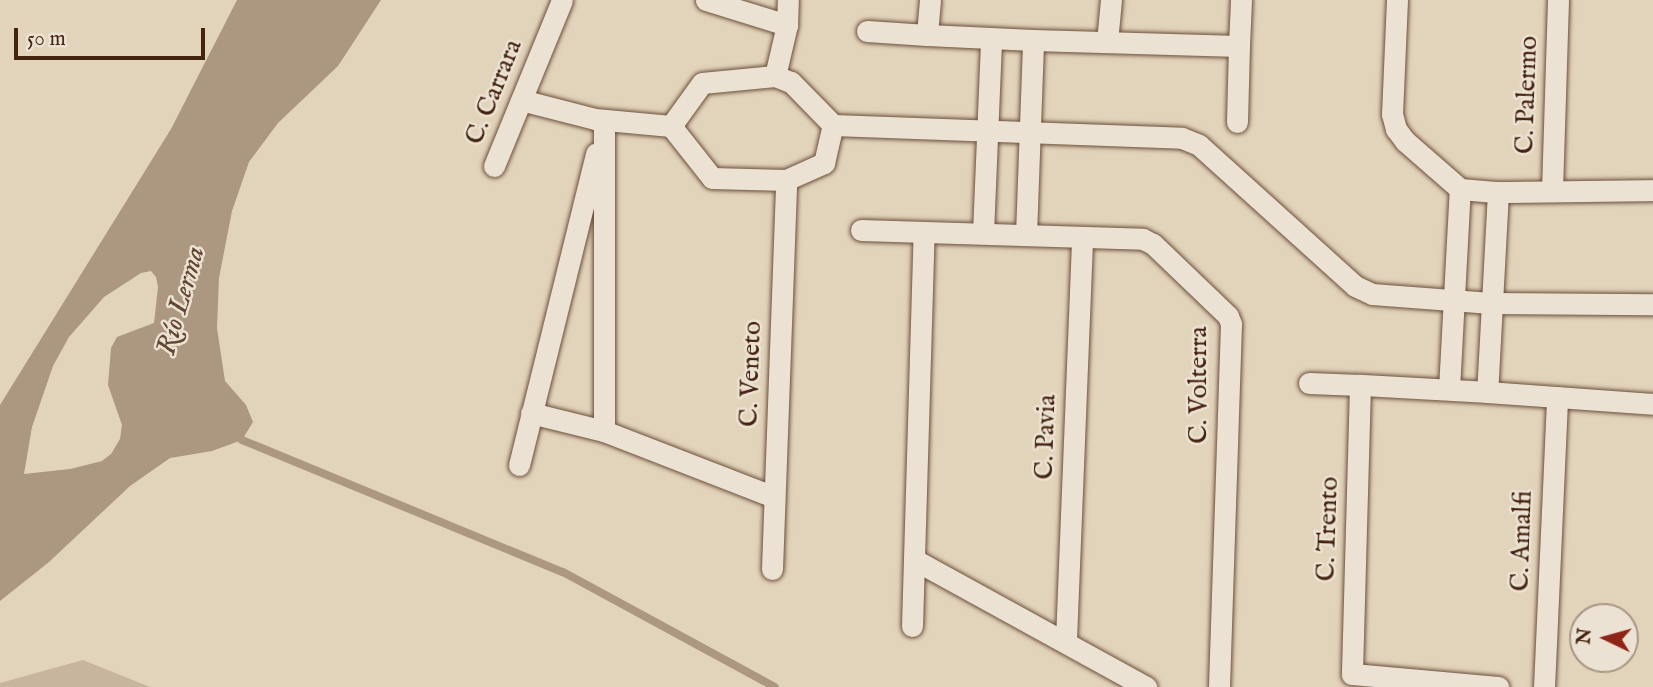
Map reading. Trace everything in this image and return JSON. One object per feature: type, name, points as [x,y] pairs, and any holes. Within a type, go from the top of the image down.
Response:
[{"type":"street","name":"C. Carrara","points":[[494,166],[562,0]]},
{"type":"street","points":[[706,0],[786,25]]},
{"type":"street","points":[[775,76],[786,25],[788,0]]},
{"type":"street","points":[[927,35],[930,0]]},
{"type":"street","points":[[1107,42],[1111,0]]},
{"type":"street","points":[[1237,122],[1241,0]]},
{"type":"street","points":[[1397,0],[1392,114],[1396,129],[1405,141],[1460,189],[1498,192],[1653,190]]},
{"type":"street","name":"C. Palermo","points":[[1552,191],[1558,0]]},
{"type":"street","points":[[867,31],[991,39],[1239,46]]},
{"type":"street","points":[[983,233],[991,39]]},
{"type":"street","points":[[1026,235],[1033,40]]},
{"type":"street","points":[[671,126],[702,83],[775,76],[791,82],[833,125],[1182,138],[1199,145],[1355,286],[1372,294],[1491,303],[1653,304]]},
{"type":"street","points":[[521,100],[604,120],[671,126],[712,178],[786,180],[824,163],[833,125]]},
{"type":"street","points":[[519,465],[604,120]]},
{"type":"street","points":[[604,120],[604,431]]},
{"type":"street","name":"C. Veneto","points":[[772,569],[786,180]]},
{"type":"street","points":[[1449,389],[1460,189]]},
{"type":"street","points":[[1487,392],[1498,192]]},
{"type":"street","name":"C. Volterra","points":[[861,230],[1149,241],[1223,310],[1231,324],[1219,687]]},
{"type":"street","points":[[912,626],[925,233]]},
{"type":"street","name":"C. Pavia","points":[[1066,640],[1082,237]]},
{"type":"street","points":[[1309,383],[1449,389],[1653,404]]},
{"type":"street","name":"C. Trento","points":[[1360,385],[1352,680],[1497,687]]},
{"type":"street","name":"C. Amalfi","points":[[1544,687],[1557,397]]},
{"type":"street","points":[[531,414],[604,431],[774,497]]},
{"type":"street","points":[[915,560],[1066,640],[1146,687]]},
{"type":"shaded area","points":[[83,660],[150,687],[0,687],[0,683]]},
{"type":"water","name":"Río Lerma","points":[[237,0],[381,0],[338,66],[278,123],[249,162],[232,211],[219,278],[217,328],[225,381],[246,405],[253,422],[242,440],[212,451],[170,458],[130,486],[49,562],[0,601],[0,405],[171,129]],"holes":[[[151,271],[156,277],[158,287],[154,323],[117,337],[111,348],[108,385],[122,425],[120,439],[111,454],[102,461],[70,469],[24,474],[32,427],[53,366],[69,337],[104,297],[141,273]]]},
{"type":"waterway","points":[[242,440],[563,572],[775,687]]}]
